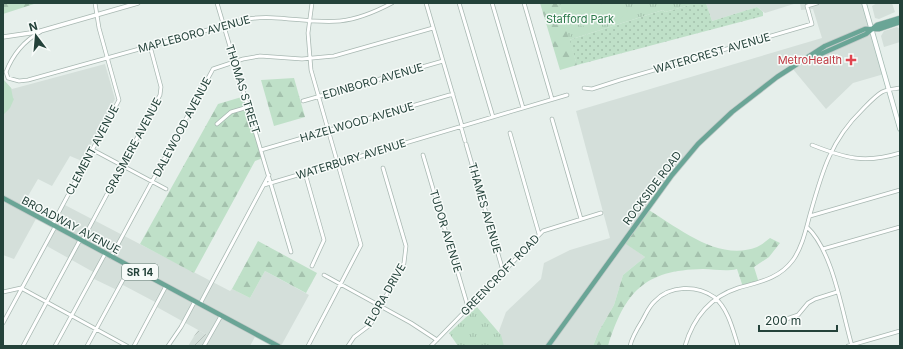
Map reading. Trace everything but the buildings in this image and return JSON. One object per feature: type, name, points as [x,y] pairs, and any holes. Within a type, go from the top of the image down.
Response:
[{"type":"main road","points":[[864,3],[900,128]]},
{"type":"main road","name":"ROCKSIDE ROAD","points":[[871,29],[877,25],[900,18]]},
{"type":"main road","name":"ROCKSIDE ROAD","points":[[548,346],[650,204],[690,152],[737,107],[811,54],[865,29],[879,29],[900,22]]},
{"type":"main road","name":"BROADWAY AVENUE","points":[[3,198],[278,346]]},
{"type":"street","name":"CLEMENT AVENUE","points":[[3,323],[119,100],[95,3]]},
{"type":"street","points":[[3,37],[45,30],[138,3]]},
{"type":"street","name":"THOMAS STREET","points":[[217,3],[291,252]]},
{"type":"street","points":[[308,346],[361,245],[318,97],[309,58],[312,3]]},
{"type":"street","name":"MAPLEBORO AVENUE","points":[[45,30],[22,45],[8,68],[6,74],[8,78],[24,81],[247,19],[265,17],[331,22],[366,16],[392,3]]},
{"type":"street","name":"THAMES AVENUE","points":[[426,3],[503,271]]},
{"type":"street","points":[[459,3],[493,117]]},
{"type":"street","points":[[492,3],[523,108]]},
{"type":"street","points":[[524,3],[552,100]]},
{"type":"street","name":"WATERCREST AVENUE","points":[[584,88],[592,89],[812,24],[807,6],[817,3]]},
{"type":"street","name":"DALEWOOD AVENUE","points":[[111,257],[210,72],[218,66],[250,57],[266,56],[309,58],[334,56],[433,28]]},
{"type":"street","name":"GRASMERE AVENUE","points":[[23,346],[161,91],[150,46]]},
{"type":"street","name":"EDINBORO AVENUE","points":[[303,101],[443,61]]},
{"type":"street","points":[[685,346],[696,320],[715,299],[738,288],[768,280],[782,271],[798,251],[807,227],[825,162],[842,131],[857,114],[877,96],[889,90],[900,88]]},
{"type":"street","name":"HAZELWOOD AVENUE","points":[[261,150],[453,94]]},
{"type":"street","name":"WATERBURY AVENUE","points":[[264,185],[567,95]]},
{"type":"street","points":[[217,124],[228,113],[248,107]]},
{"type":"street","points":[[552,119],[581,218]]},
{"type":"street","points":[[510,133],[539,234]]},
{"type":"street","points":[[812,145],[830,152],[863,160],[884,158],[900,153]]},
{"type":"street","points":[[93,150],[166,189]]},
{"type":"street","name":"TUDOR AVENUE","points":[[423,155],[468,307]]},
{"type":"street","name":"FLORA DRIVE","points":[[348,346],[354,337],[368,328],[404,263],[406,252],[383,168]]},
{"type":"street","points":[[305,173],[324,240],[312,266]]},
{"type":"street","points":[[200,304],[269,175]]},
{"type":"street","points":[[810,216],[900,190]]},
{"type":"street","name":"GREENCROFT ROAD","points":[[431,346],[539,234],[548,228],[601,213]]},
{"type":"street","points":[[807,227],[823,249],[837,292],[850,346],[900,331]]},
{"type":"street","points":[[823,249],[900,227]]},
{"type":"street","points":[[55,346],[105,254]]},
{"type":"street","points":[[87,346],[130,267]]},
{"type":"street","points":[[324,275],[411,323],[436,340]]},
{"type":"street","points":[[134,346],[166,286]]},
{"type":"street","points":[[3,292],[21,288],[127,346]]},
{"type":"street","points":[[630,346],[650,308],[663,294],[674,290],[691,288],[702,291],[715,299],[724,309],[738,346]]},
{"type":"street","points":[[772,324],[798,315],[815,299],[837,292]]},
{"type":"street","points":[[168,346],[195,302]]},
{"type":"street","points":[[204,346],[221,316]]},
{"type":"shaded area","points":[[706,3],[797,3],[765,13],[757,7],[712,21]]},
{"type":"shaded area","points":[[800,3],[864,3],[884,74],[853,83],[826,109],[792,68],[757,91],[699,143],[624,242],[645,257],[623,275],[614,305],[599,331],[593,346],[503,346],[499,331],[506,312],[541,279],[544,263],[570,250],[610,238],[576,111],[822,38],[813,9],[801,10]]},
{"type":"shaded area","points":[[877,3],[892,3],[895,12],[879,19],[875,18],[872,6]]},
{"type":"shaded area","points":[[897,27],[900,29],[900,42],[884,47],[881,36],[884,31]]},
{"type":"shaded area","points":[[105,64],[115,99],[82,161],[70,156],[52,186],[38,179],[21,208],[37,217],[14,259],[3,255],[3,79],[12,89]]},
{"type":"shaded area","points":[[63,204],[230,291],[232,289],[250,298],[265,271],[309,295],[281,346],[278,346],[256,335],[250,346],[204,346],[209,336],[155,306],[157,303],[121,284],[117,290],[92,278],[95,273],[45,245],[55,227],[52,225]]},
{"type":"shaded area","points":[[198,330],[209,336],[204,346],[188,346]]},
{"type":"green space","points":[[3,3],[37,3],[3,14]]},
{"type":"green space","points":[[540,3],[559,3],[577,65],[560,70]]},
{"type":"green space","name":"Stafford Park","points":[[559,3],[690,3],[690,5],[665,12],[663,10],[569,40]]},
{"type":"green space","points":[[564,3],[597,3],[583,27],[571,17]]},
{"type":"green space","points":[[602,3],[615,3],[628,10],[621,18],[612,23],[607,24],[592,20]]},
{"type":"green space","points":[[690,3],[706,3],[712,21],[757,7],[763,12],[763,16],[577,65],[569,40],[663,10],[665,12],[690,5]]},
{"type":"green space","points":[[294,78],[305,117],[274,126],[261,80]]},
{"type":"green space","points":[[3,79],[11,88],[14,99],[10,108],[3,115]]},
{"type":"green space","points":[[245,96],[263,158],[255,161],[194,273],[140,244],[218,104]]},
{"type":"green space","points":[[647,209],[699,241],[713,247],[728,250],[742,250],[757,247],[770,238],[780,243],[769,257],[754,267],[759,283],[743,287],[737,269],[683,270],[666,274],[651,280],[630,298],[622,311],[608,346],[593,346],[599,331],[614,305],[623,275],[645,257],[623,242]]},
{"type":"green space","points":[[258,241],[317,273],[306,293],[265,271],[250,298],[232,289]]},
{"type":"green space","points":[[477,307],[501,335],[504,346],[458,346],[449,333]]},
{"type":"place","name":"MetroHealth","points":[[851,60]]}]
